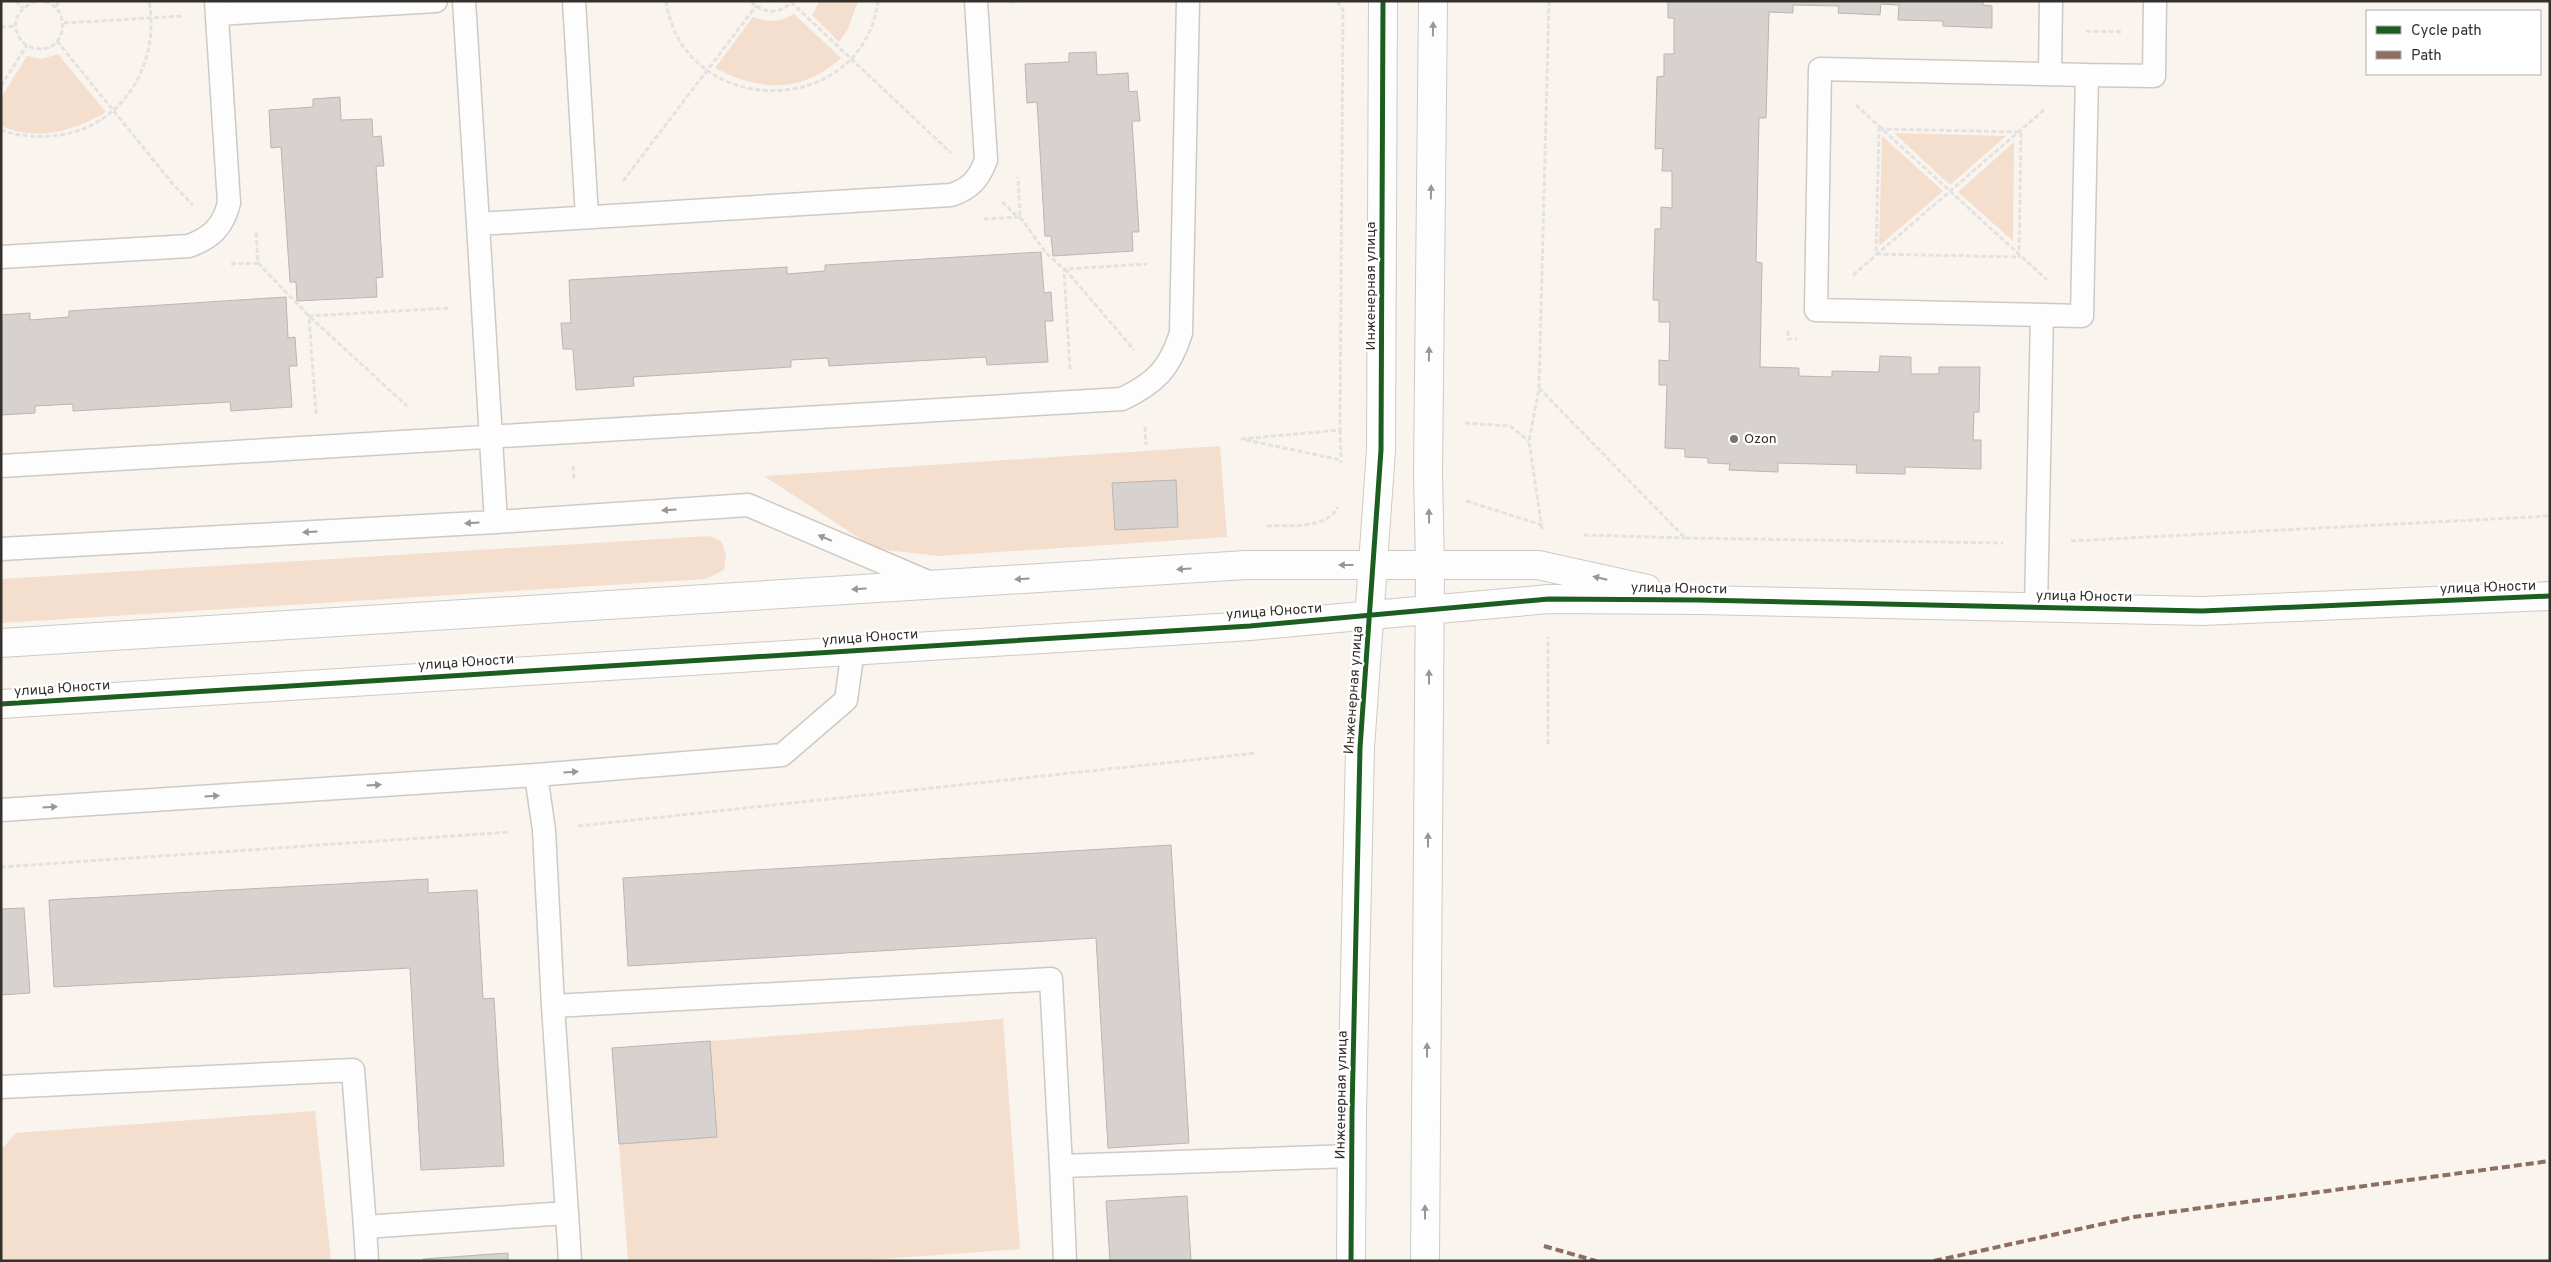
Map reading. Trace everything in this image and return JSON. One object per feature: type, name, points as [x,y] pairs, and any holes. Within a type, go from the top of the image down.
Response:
[{"type":"street","name":"Инженерная улица","points":[[1350,1259],[1360,748],[1381,450],[1383,1]]},
{"type":"street","points":[[1425,1261],[1430,565],[1428,481],[1433,1]]},
{"type":"street","name":"улица Юности","points":[[1,643],[1246,565],[1548,566],[1699,600]]},
{"type":"street","name":"улица Юности","points":[[1,704],[1370,616],[1548,600],[1699,600],[2202,611],[2550,596]]},
{"type":"lane","points":[[1,257],[189,246],[204,240],[217,230],[225,217],[229,203],[217,8],[436,1]]},
{"type":"lane","points":[[464,1],[496,522]]},
{"type":"lane","points":[[574,1],[591,217]]},
{"type":"lane","points":[[478,224],[951,196],[963,191],[977,178],[986,160],[976,1]]},
{"type":"lane","points":[[1,466],[1122,399],[1142,390],[1160,374],[1174,355],[1181,332],[1188,1]]},
{"type":"lane","points":[[2050,74],[2052,1]]},
{"type":"lane","points":[[2085,75],[2082,316],[1816,310],[1820,69],[2154,76],[2155,1]]},
{"type":"lane","points":[[2036,608],[2042,315]]},
{"type":"lane","points":[[1,549],[496,522],[748,505],[934,584]]},
{"type":"lane","points":[[1,810],[536,774],[782,755],[846,700],[853,650]]},
{"type":"lane","points":[[536,774],[544,830],[553,1006],[570,1261]]},
{"type":"lane","points":[[553,1006],[1051,979],[1065,1261]]},
{"type":"lane","points":[[1,1087],[353,1070],[367,1261]]},
{"type":"lane","points":[[1061,1166],[1352,1156]]},
{"type":"lane","points":[[364,1227],[567,1213]]},
{"type":"path","points":[[16,1],[23,8]]},
{"type":"path","points":[[36,1],[23,8],[18,14],[15,26],[19,38],[27,45],[41,49],[53,46],[61,36],[64,23],[60,12],[50,3],[43,1]]},
{"type":"path","points":[[55,7],[60,1]]},
{"type":"path","points":[[1,130],[34,137],[61,135],[87,127],[113,110],[129,94],[143,71],[151,45],[152,18],[149,1]]},
{"type":"path","points":[[666,1],[676,35],[691,56],[707,70],[734,86],[759,92],[786,92],[811,85],[826,77],[851,58],[868,34],[878,1]]},
{"type":"path","points":[[750,1],[769,12],[779,11],[792,2],[1019,217],[1046,253],[1064,269],[1139,355],[1142,390]]},
{"type":"path","points":[[1007,2],[1024,1]]},
{"type":"path","points":[[1337,1],[1344,10],[1340,469]]},
{"type":"path","points":[[1548,566],[1529,440],[1540,388],[1549,1]]},
{"type":"path","points":[[591,217],[756,6]]},
{"type":"path","points":[[64,23],[152,18],[217,8]]},
{"type":"path","points":[[1,27],[15,26]]},
{"type":"path","points":[[2051,30],[2155,32]]},
{"type":"path","points":[[57,41],[172,183]]},
{"type":"path","points":[[1,86],[27,45]]},
{"type":"path","points":[[1820,73],[2082,312]]},
{"type":"path","points":[[1788,332],[2085,75]]},
{"type":"path","points":[[1878,254],[1879,129],[1881,129]]},
{"type":"path","points":[[1881,129],[2021,132],[2019,254]]},
{"type":"path","points":[[255,223],[258,263],[309,316],[409,409]]},
{"type":"path","points":[[1878,254],[2019,256],[2019,254]]},
{"type":"path","points":[[229,264],[258,263]]},
{"type":"path","points":[[1064,269],[1151,264]]},
{"type":"path","points":[[1064,269],[1070,374]]},
{"type":"path","points":[[309,316],[456,308]]},
{"type":"path","points":[[309,316],[316,418]]},
{"type":"path","points":[[1789,322],[1788,339],[1798,339]]},
{"type":"path","points":[[1540,388],[1685,538]]},
{"type":"path","points":[[1457,423],[1510,426],[1529,440]]},
{"type":"path","points":[[1340,430],[1241,439],[1341,460]]},
{"type":"path","points":[[1428,481],[1440,493],[1542,525]]},
{"type":"path","points":[[1261,526],[1315,523],[1333,516],[1339,505]]},
{"type":"path","points":[[2065,541],[2550,516]]},
{"type":"path","points":[[1581,535],[2011,544]]},
{"type":"path","points":[[1548,600],[1548,744]]},
{"type":"path","points":[[1,867],[544,830],[1257,753]]},
{"type":"shaded area","points":[[820,1],[858,1],[848,29],[839,42],[812,15]]},
{"type":"shaded area","points":[[794,14],[841,58],[826,70],[811,78],[796,83],[780,85],[748,81],[731,76],[715,68],[753,17],[774,21]]},
{"type":"shaded area","points":[[58,54],[106,112],[68,129],[42,134],[15,131],[1,126],[1,98],[27,56],[42,59]]},
{"type":"shaded area","points":[[1894,133],[2006,136],[1950,185]]},
{"type":"shaded area","points":[[1882,136],[1943,191],[1879,246]]},
{"type":"shaded area","points":[[2014,142],[2013,241],[1958,192]]},
{"type":"shaded area","points":[[1220,446],[1227,537],[939,556],[876,549],[764,476]]},
{"type":"shaded area","points":[[709,536],[721,541],[726,554],[724,570],[706,579],[1,623],[1,579]]},
{"type":"shaded area","points":[[1003,1019],[1020,1249],[852,1261],[628,1261],[619,1144],[717,1137],[710,1041]]},
{"type":"shaded area","points":[[315,1111],[331,1261],[1,1261],[1,1150],[16,1133]]},
{"type":"building","points":[[1668,1],[1983,1],[1983,5],[1992,6],[1992,28],[1943,26],[1943,21],[1898,20],[1899,5],[1881,4],[1880,15],[1838,13],[1839,6],[1793,5],[1793,13],[1769,12],[1766,118],[1759,118],[1756,262],[1762,263],[1760,367],[1799,368],[1799,376],[1832,377],[1832,371],[1879,372],[1880,356],[1911,357],[1911,374],[1939,374],[1939,367],[1980,367],[1979,412],[1974,412],[1973,440],[1981,440],[1981,469],[1905,467],[1905,474],[1856,473],[1857,465],[1778,463],[1778,472],[1729,470],[1730,464],[1708,463],[1708,458],[1685,457],[1685,449],[1665,448],[1667,385],[1659,385],[1659,360],[1669,361],[1670,322],[1659,322],[1659,300],[1653,300],[1655,229],[1661,229],[1661,207],[1672,208],[1672,171],[1662,171],[1663,148],[1655,149],[1657,77],[1664,76],[1664,54],[1674,54],[1674,18],[1668,18]]},
{"type":"building","points":[[1096,52],[1097,75],[1128,73],[1129,92],[1137,91],[1140,121],[1132,121],[1139,232],[1132,232],[1133,251],[1053,256],[1051,236],[1045,236],[1037,102],[1027,103],[1025,64],[1069,62],[1069,53]]},
{"type":"building","points":[[340,97],[341,120],[372,119],[373,137],[381,136],[384,166],[376,166],[383,277],[376,278],[377,297],[297,301],[296,282],[290,282],[281,147],[271,148],[269,110],[313,107],[313,99]]},
{"type":"building","points":[[1041,252],[1044,293],[1051,292],[1053,321],[1045,321],[1048,362],[987,365],[986,357],[829,366],[828,358],[791,360],[791,367],[633,377],[634,386],[576,390],[573,349],[563,349],[561,323],[571,323],[569,280],[787,267],[787,274],[825,271],[825,265]]},
{"type":"building","points":[[286,297],[288,338],[295,337],[297,366],[289,366],[292,407],[231,411],[230,402],[73,411],[73,404],[35,406],[35,413],[1,415],[1,315],[30,313],[30,320],[69,317],[69,311]]},
{"type":"building","points":[[1176,480],[1178,527],[1115,530],[1112,483]]},
{"type":"building","points":[[1171,845],[1189,1143],[1108,1148],[1096,938],[628,966],[623,878]]},
{"type":"building","points":[[428,879],[428,893],[477,890],[483,999],[494,998],[504,1166],[421,1170],[410,968],[54,987],[49,900]]},
{"type":"building","points":[[24,908],[30,993],[1,995],[1,909]]},
{"type":"building","points":[[710,1041],[717,1137],[619,1144],[612,1048]]},
{"type":"building","points":[[1187,1196],[1191,1261],[1110,1261],[1106,1201]]},
{"type":"building","points":[[508,1253],[508,1261],[424,1261],[423,1259]]},
{"type":"marked path","points":[[1934,1261],[2134,1217],[2550,1161]]},
{"type":"marked path","points":[[1544,1246],[1596,1261]]},
{"type":"cycle path","points":[[1351,1261],[1352,1113],[1360,748],[1381,450],[1383,1]]},
{"type":"cycle path","points":[[1,704],[1250,626],[1549,599],[1699,600],[2202,611],[2550,596]]},
{"type":"place","name":"Ozon","points":[[1734,439]]}]
